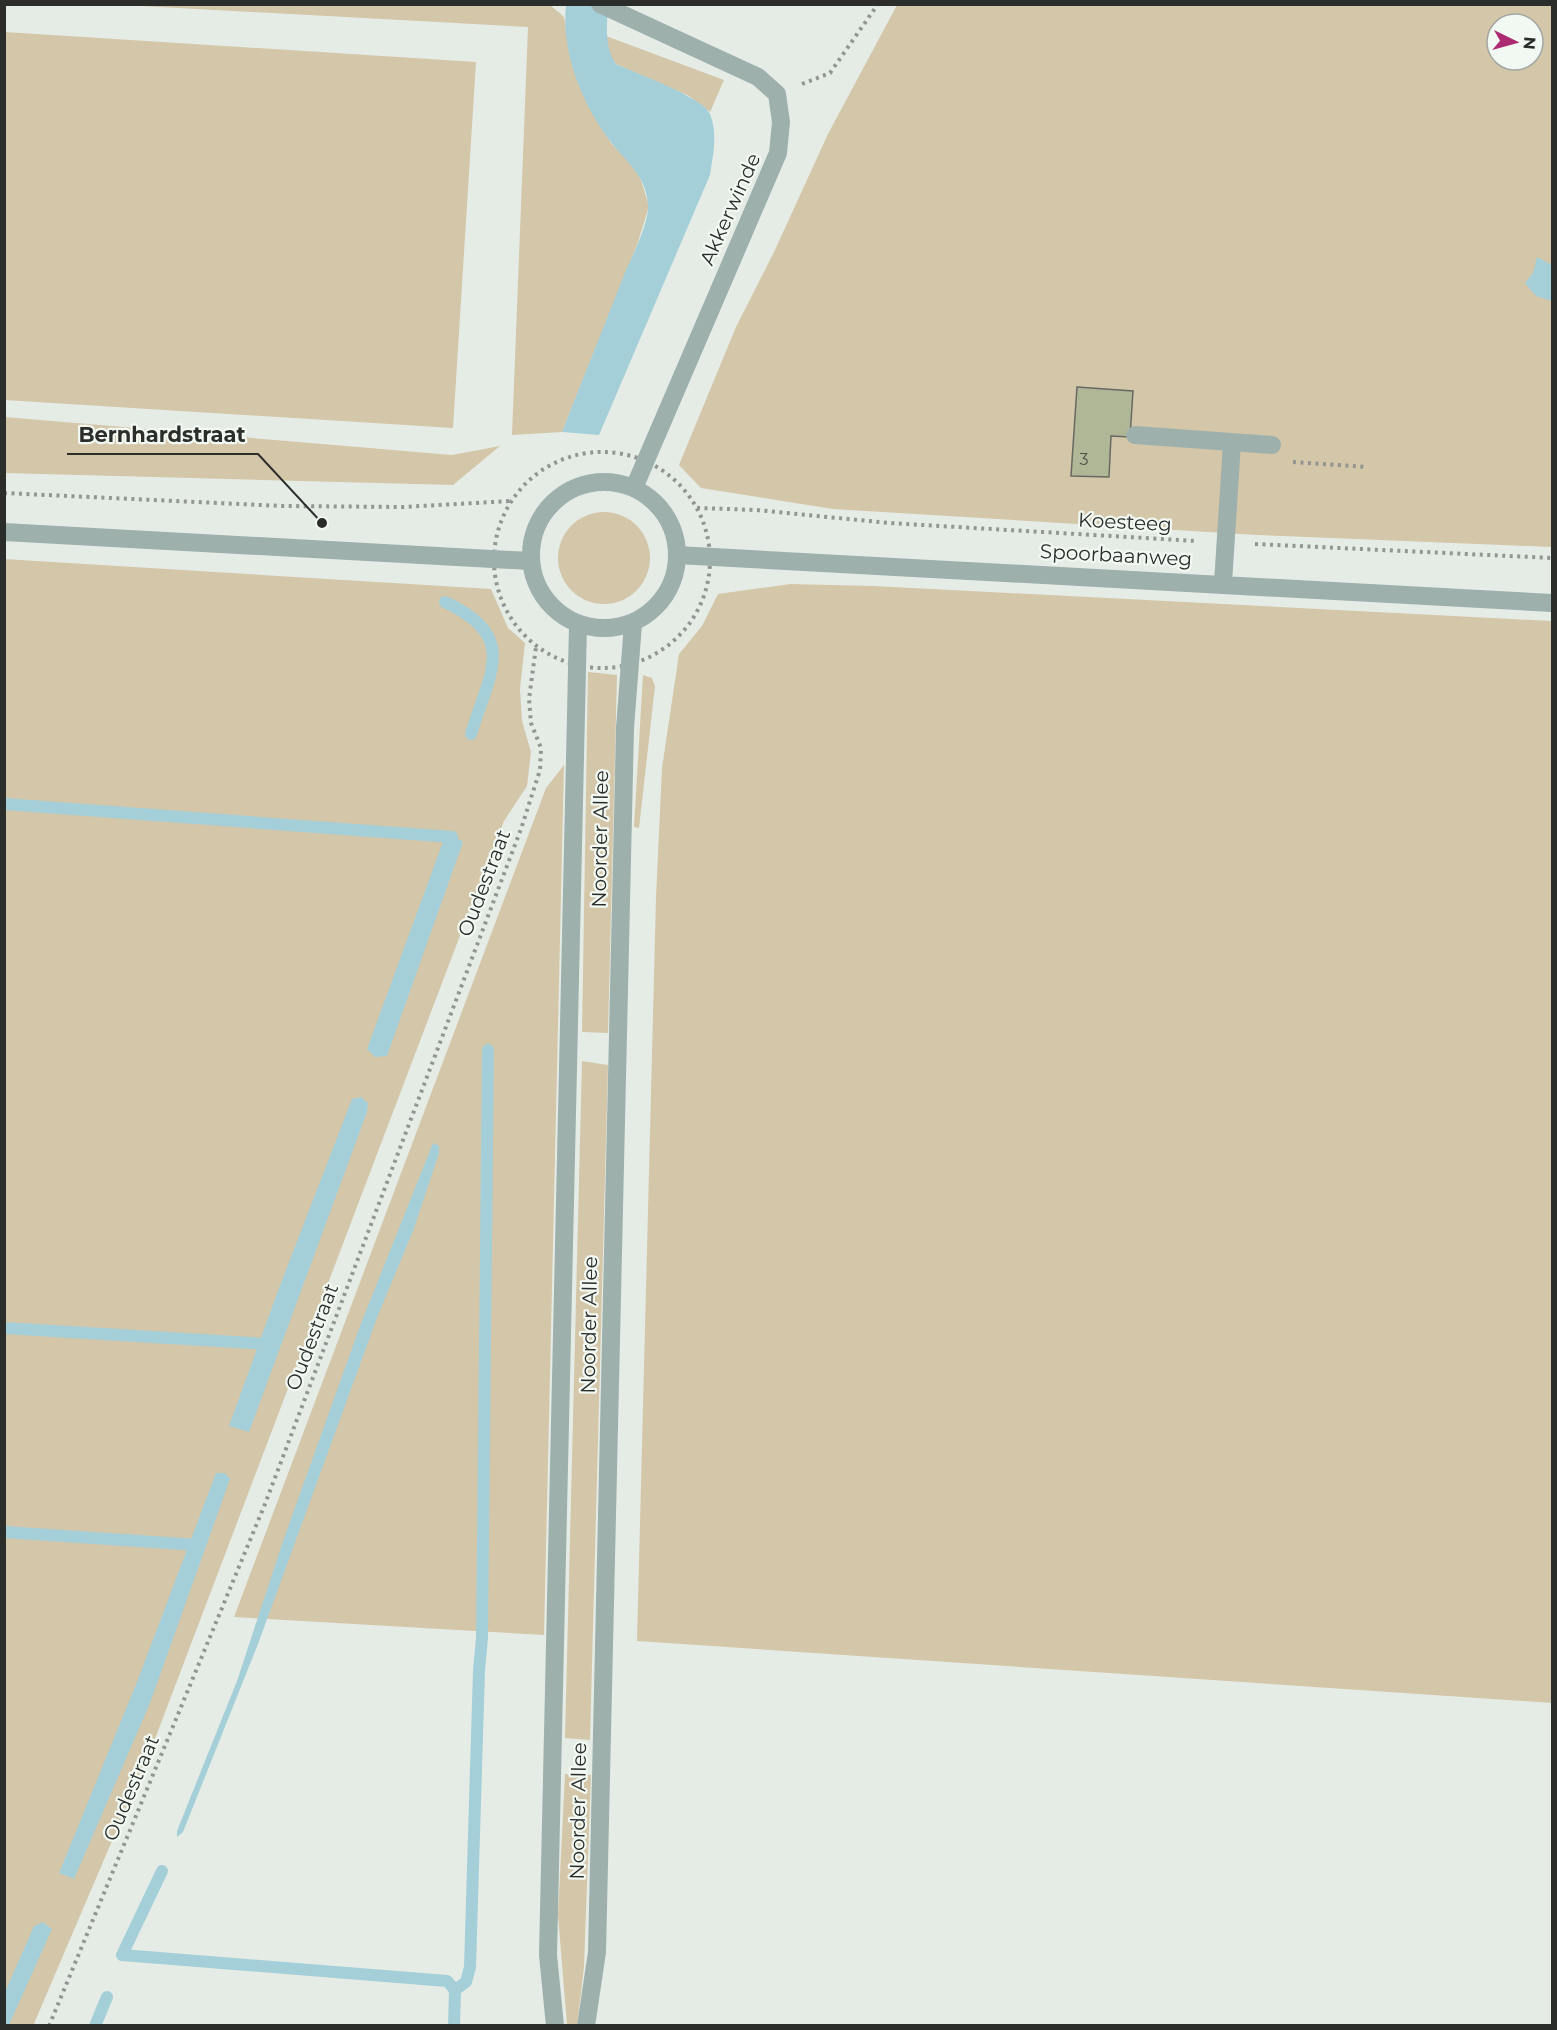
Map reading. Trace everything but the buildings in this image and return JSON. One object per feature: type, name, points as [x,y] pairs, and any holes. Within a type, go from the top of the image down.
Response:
[{"type":"street","points":[[604,6],[758,76],[777,94]]},
{"type":"street","name":"Akkerwinde","points":[[634,488],[778,153],[781,122],[777,94]]},
{"type":"street","points":[[1135,435],[1272,445]]},
{"type":"street","points":[[1223,584],[1232,442]]},
{"type":"street","points":[[596,482],[619,483],[634,488],[657,504],[669,520],[677,555],[672,584],[659,604],[633,624],[599,629],[578,625],[560,615],[545,600],[535,582],[530,561],[532,538],[541,517],[556,500],[575,488],[596,482]]},
{"type":"street","points":[[4,532],[530,561]]},
{"type":"street","name":"Spoorbaanweg","points":[[677,555],[1552,603]]},
{"type":"street","name":"Noorder Allee","points":[[586,2025],[597,1952],[626,728],[633,624]]},
{"type":"street","name":"Noorder Allee","points":[[555,2025],[548,1955],[578,625]]},
{"type":"path","points":[[777,94],[830,73],[878,4]]},
{"type":"path","points":[[1272,445],[1270,461],[1367,467]]},
{"type":"path","points":[[4,493],[282,506],[403,507],[510,501],[524,483],[542,469],[568,456],[595,451],[621,453],[645,460]]},
{"type":"path","name":"Koesteeg","points":[[645,460],[675,479],[697,508],[756,510],[889,524],[1552,558]]},
{"type":"path","name":"Oudestraat","points":[[49,2025],[266,1504],[521,829],[540,770],[541,748],[531,723],[528,699],[536,647]]},
{"type":"shaded area","points":[[549,4],[564,17],[572,63],[611,143],[638,171],[649,206],[638,242],[562,432],[512,435],[528,27],[123,5]]},
{"type":"shaded area","points":[[897,5],[1552,5],[1552,547],[1257,535],[833,509],[701,488],[679,465],[736,327],[774,252],[828,134]]},
{"type":"shaded area","points":[[5,32],[476,62],[453,428],[5,400]]},
{"type":"shaded area","points":[[606,36],[724,80],[710,112],[689,96],[616,64],[609,54]]},
{"type":"shaded area","points":[[5,417],[452,455],[500,446],[453,485],[5,473]]},
{"type":"shaded area","points":[[604,512],[622,515],[637,525],[647,540],[650,558],[647,576],[637,591],[622,601],[604,604],[586,601],[571,591],[561,576],[558,558],[561,540],[571,525],[586,515]]},
{"type":"shaded area","points":[[4,559],[491,589],[508,628],[525,643],[520,689],[522,721],[531,752],[527,786],[504,821],[491,854],[150,1752],[33,2026],[4,2025]]},
{"type":"shaded area","points":[[790,584],[874,586],[1552,621],[1552,1703],[637,1641],[656,897],[662,768],[679,654],[702,626],[718,594]]},
{"type":"shaded area","points":[[588,672],[617,675],[608,1033],[582,1032]]},
{"type":"shaded area","points":[[643,675],[652,678],[655,686],[639,828],[634,827]]},
{"type":"shaded area","points":[[564,765],[544,1635],[234,1617],[546,788]]},
{"type":"shaded area","points":[[582,1061],[608,1065],[590,1740],[565,1738]]},
{"type":"shaded area","points":[[565,1774],[591,1775],[584,1967],[577,2026],[567,2025],[558,1915]]},
{"type":"water","points":[[566,5],[608,5],[608,43],[616,64],[695,100],[710,114],[714,129],[710,175],[599,435],[562,432],[640,238],[648,206],[647,195],[640,178],[610,141],[582,94],[570,59],[565,23]]},
{"type":"water","points":[[1537,257],[1552,265],[1552,301],[1536,296],[1525,283],[1533,273]]},
{"type":"water","points":[[447,831],[463,842],[387,1056],[375,1057],[367,1049]]},
{"type":"water","points":[[361,1097],[368,1103],[367,1112],[249,1432],[229,1426],[352,1099]]},
{"type":"water","points":[[433,1143],[439,1146],[439,1153],[413,1231],[378,1315],[258,1644],[183,1832],[177,1837],[177,1831],[237,1681],[282,1544],[360,1326]]},
{"type":"water","points":[[216,1473],[225,1473],[230,1479],[150,1703],[74,1879],[59,1873],[137,1682]]},
{"type":"water","points":[[43,1922],[52,1929],[9,2025],[5,2025],[5,1992],[34,1926]]},
{"type":"waterway","points":[[445,602],[468,615],[483,629],[491,643],[493,658],[491,674],[471,734]]},
{"type":"waterway","points":[[4,804],[452,837]]},
{"type":"waterway","points":[[455,1990],[466,1982],[470,1967],[479,1670],[482,1638],[488,1050]]},
{"type":"waterway","points":[[4,1328],[267,1344]]},
{"type":"waterway","points":[[4,1532],[198,1545]]},
{"type":"waterway","points":[[162,1871],[122,1955],[447,1981],[455,1990],[454,2026]]},
{"type":"waterway","points":[[95,2026],[107,1997]]},
{"type":"place","name":"Bernhardstraat","points":[[322,523]]}]
